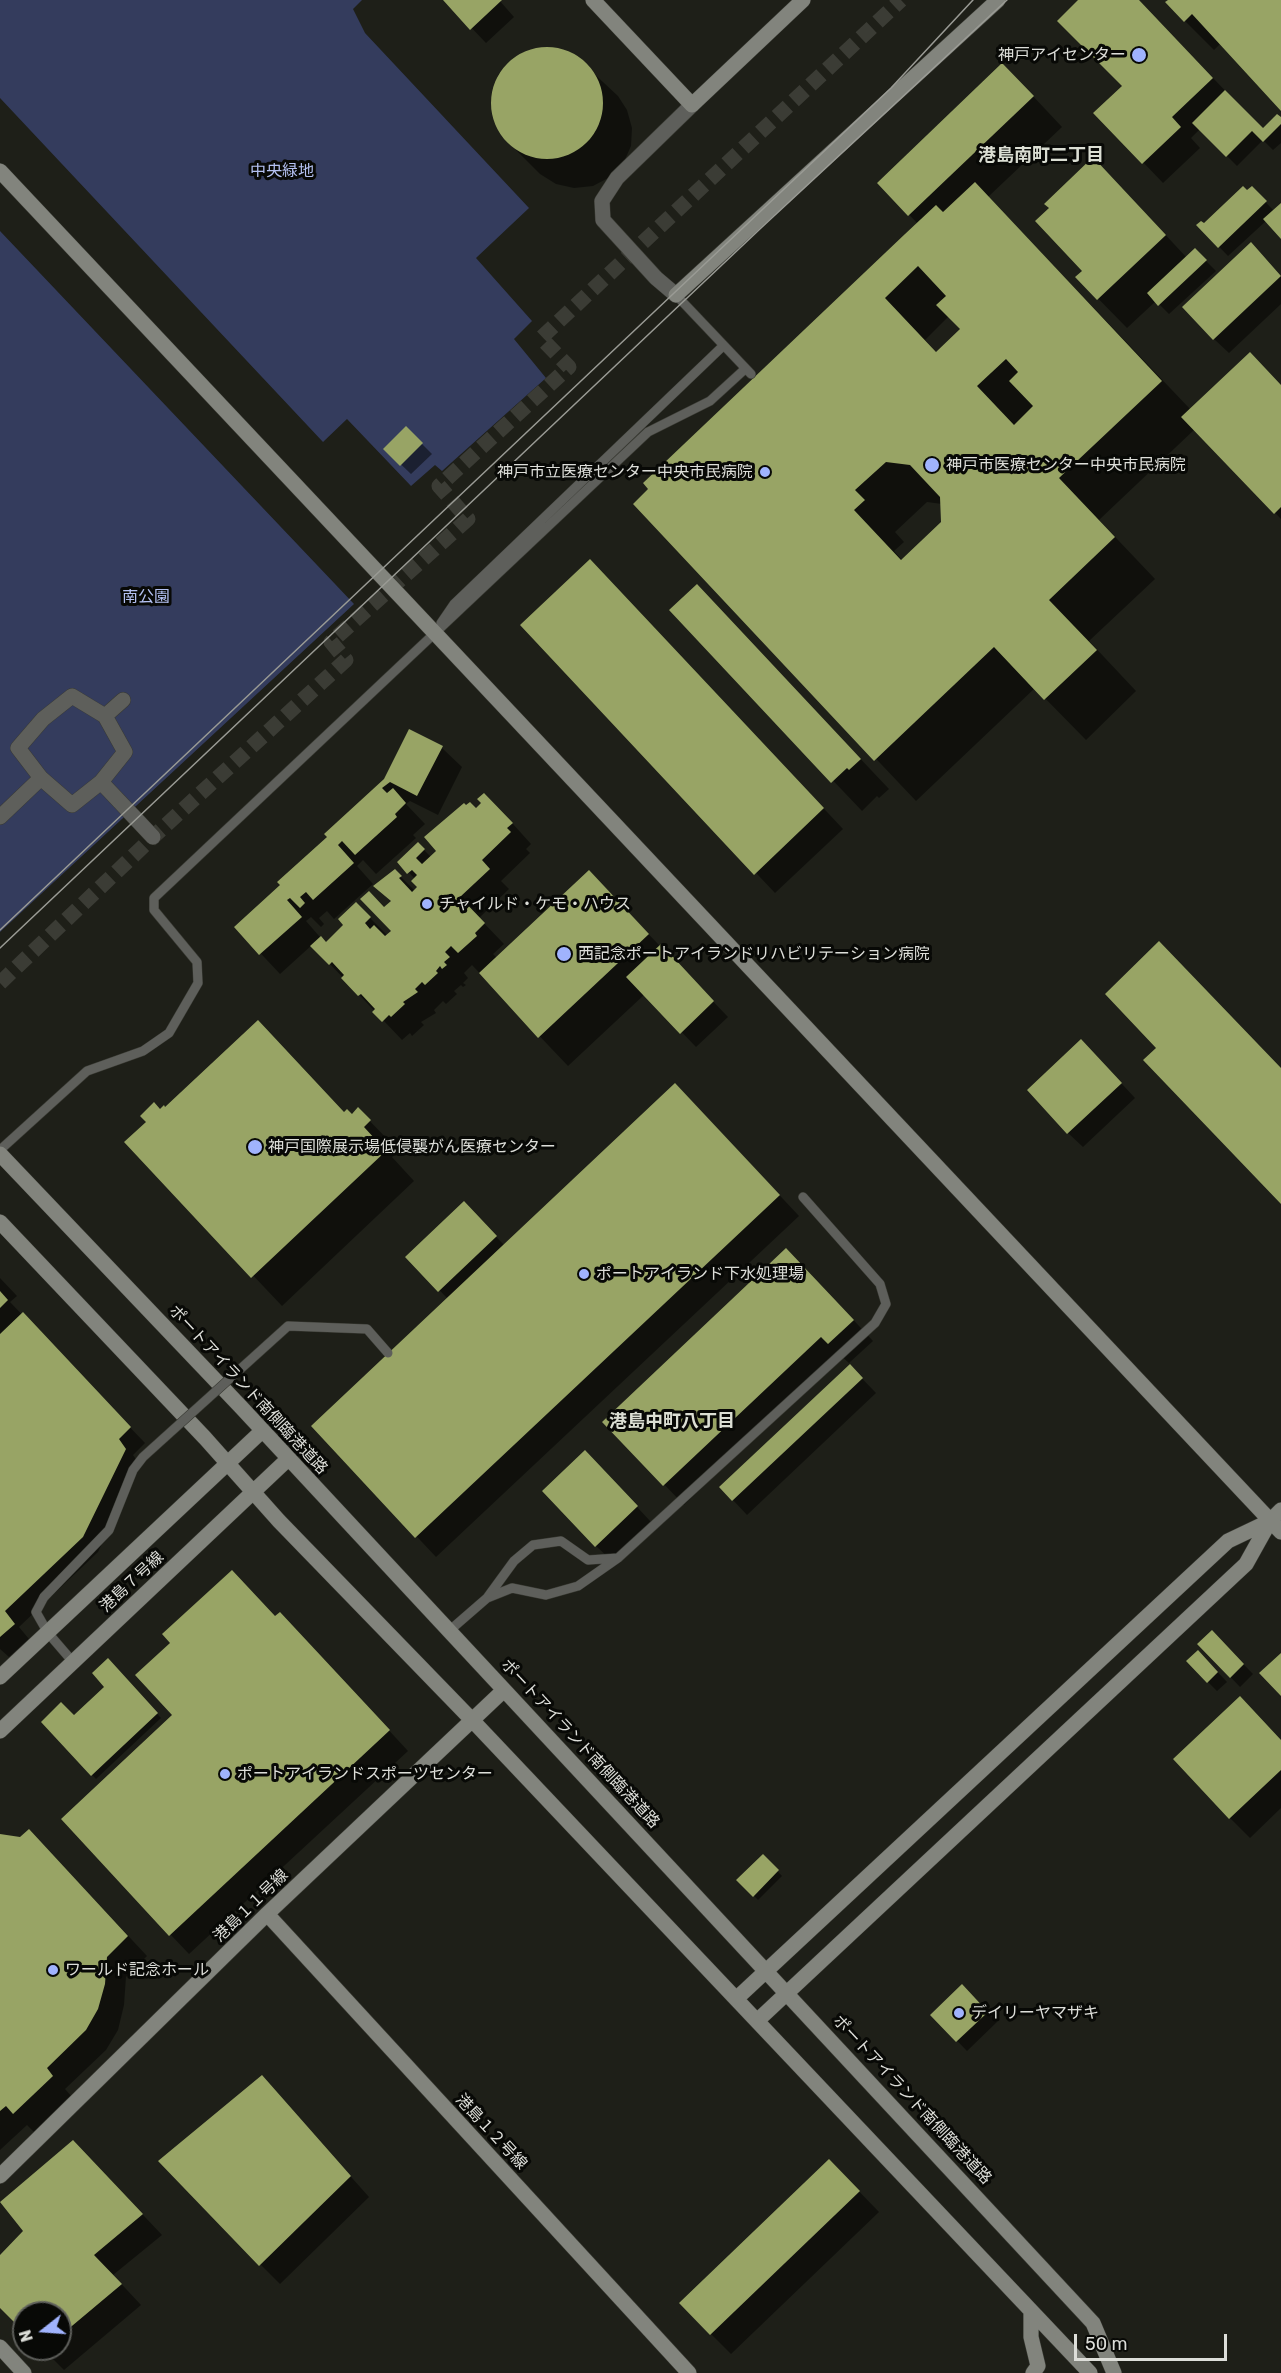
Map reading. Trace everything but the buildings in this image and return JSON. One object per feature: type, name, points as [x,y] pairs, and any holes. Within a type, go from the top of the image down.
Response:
[{"type":"street","points":[[593,0],[692,105]]},
{"type":"street","points":[[803,0],[617,178],[602,201],[603,220],[656,278],[676,295],[998,0]]},
{"type":"street","points":[[0,171],[434,632],[1275,1515],[1281,1532]]},
{"type":"street","points":[[72,696],[105,716],[125,753],[101,782],[72,805],[41,778],[18,748],[43,719],[72,696]]},
{"type":"street","points":[[105,716],[123,700]]},
{"type":"street","points":[[0,817],[41,778]]},
{"type":"street","points":[[101,782],[153,837]]},
{"type":"street","name":"ポートアイランド南側臨港道路","points":[[0,1152],[1093,2322],[1114,2373]]},
{"type":"street","points":[[0,1222],[254,1493],[1090,2373]]},
{"type":"street","name":"港島７号線","points":[[0,1677],[262,1431]]},
{"type":"street","name":"港島７号線","points":[[0,1731],[288,1459]]},
{"type":"street","points":[[736,1999],[1228,1541],[1275,1515]]},
{"type":"street","points":[[757,2021],[1246,1564],[1275,1515]]},
{"type":"street","name":"港島１１号線","points":[[0,2176],[267,1914],[504,1690]]},
{"type":"street","name":"港島１２号線","points":[[267,1914],[688,2373]]},
{"type":"street","points":[[1031,2311],[1030,2337],[1038,2366],[1033,2373]]},
{"type":"street","points":[[0,2347],[24,2373]]},
{"type":"lane","points":[[0,1152],[87,1071],[143,1052],[170,1033],[198,983],[197,962],[154,910],[154,898],[648,432],[710,401],[748,372],[676,295]]},
{"type":"lane","points":[[434,632],[454,604],[723,346]]},
{"type":"lane","points":[[486,1598],[512,1588],[546,1595],[579,1586],[618,1558],[875,1323],[886,1304],[880,1284],[803,1197]]},
{"type":"lane","points":[[73,1662],[48,1633],[36,1612],[44,1597],[109,1530],[133,1470],[143,1457],[288,1326],[367,1329],[388,1353]]},
{"type":"lane","points":[[449,1631],[486,1598],[514,1561],[533,1545],[561,1541],[588,1560],[618,1558]]},
{"type":"green space","name":"中央緑地","points":[[0,0],[362,0],[353,9],[365,33],[529,208],[476,258],[532,321],[514,339],[546,378],[442,471],[435,465],[411,486],[347,419],[323,442],[0,98]]},
{"type":"green space","name":"南公園","points":[[0,231],[354,604],[0,932]]},
{"type":"tunnel","points":[[0,983],[153,837],[346,660],[331,642],[468,519],[439,486],[569,367],[541,338],[901,0]]},
{"type":"tram line","points":[[0,930],[891,88],[973,0]]},
{"type":"tram line","points":[[0,948],[761,228],[1007,0]]},
{"type":"place","name":"神戸アイセンター","points":[[1139,55]]},
{"type":"place","name":"神戸市医療センター中央市民病院","points":[[932,465]]},
{"type":"place","name":"神戸市立医療センター中央市民病院","points":[[765,472]]},
{"type":"place","name":"チャイルド・ケモ・ハウス","points":[[427,904]]},
{"type":"place","name":"西記念ポートアイランドリハビリテーション病院","points":[[564,954]]},
{"type":"place","name":"神戸国際展示場低侵襲がん医療センター","points":[[255,1147]]},
{"type":"place","name":"ポートアイランド下水処理場","points":[[584,1274]]},
{"type":"place","name":"ポートアイランドスポーツセンター","points":[[225,1774]]},
{"type":"place","name":"ワールド記念ホール","points":[[53,1970]]},
{"type":"place","name":"デイリーヤマザキ","points":[[959,2013]]},
{"type":"district","name":"港島南町二丁目","points":[[1041,156]]},
{"type":"district","name":"港島中町八丁目","points":[[672,1422]]}]
